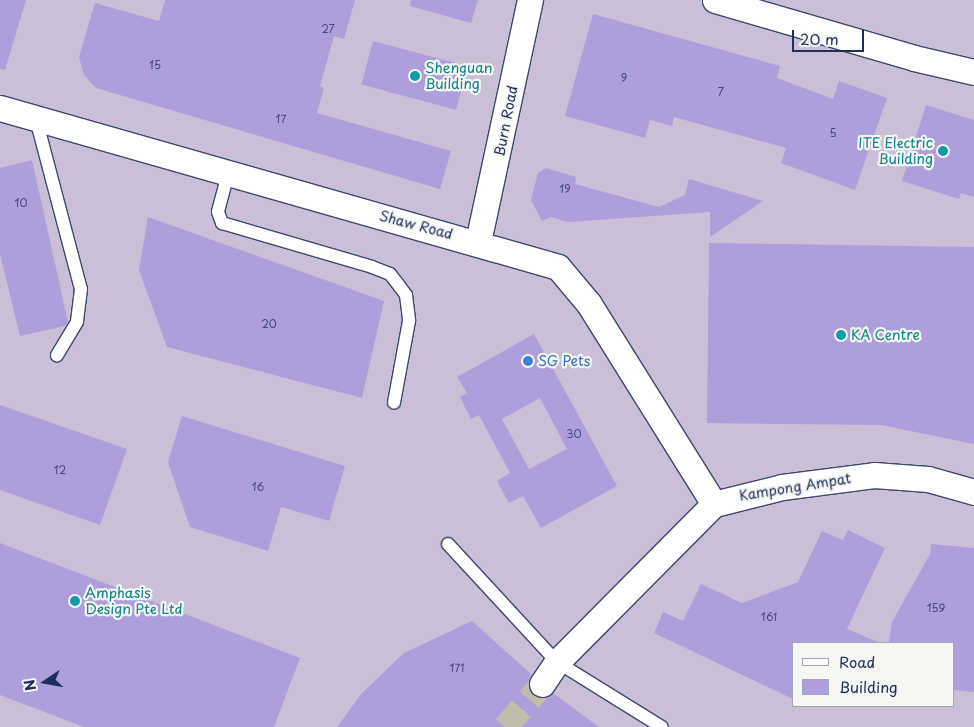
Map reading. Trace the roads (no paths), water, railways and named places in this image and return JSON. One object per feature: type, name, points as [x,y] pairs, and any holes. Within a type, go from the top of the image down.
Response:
[{"type":"street","name":"Burn Road","points":[[478,242],[530,0]]},
{"type":"street","points":[[715,0],[914,58],[974,72]]},
{"type":"street","name":"Shaw Road","points":[[0,108],[228,174],[478,242],[558,267],[589,304],[714,504]]},
{"type":"street","name":"Kampong Ampat","points":[[714,504],[782,487],[874,475],[928,479],[974,492]]},
{"type":"street","points":[[542,684],[557,662],[714,504]]},
{"type":"lane","points":[[36,119],[81,289],[77,322],[57,355]]},
{"type":"lane","points":[[228,174],[218,212],[222,223],[390,274],[406,295],[409,321],[394,403]]},
{"type":"lane","points":[[448,544],[557,662],[662,727]]},
{"type":"tunnel","points":[[505,727],[542,684]]},
{"type":"place","name":"Shenguan Building","points":[[415,76]]},
{"type":"place","name":"ITE Electric Building","points":[[943,151]]},
{"type":"place","name":"KA Centre","points":[[841,335]]},
{"type":"place","name":"SG Pets","points":[[528,361]]},
{"type":"place","name":"Amphasis Design Pte Ltd","points":[[75,601]]}]
